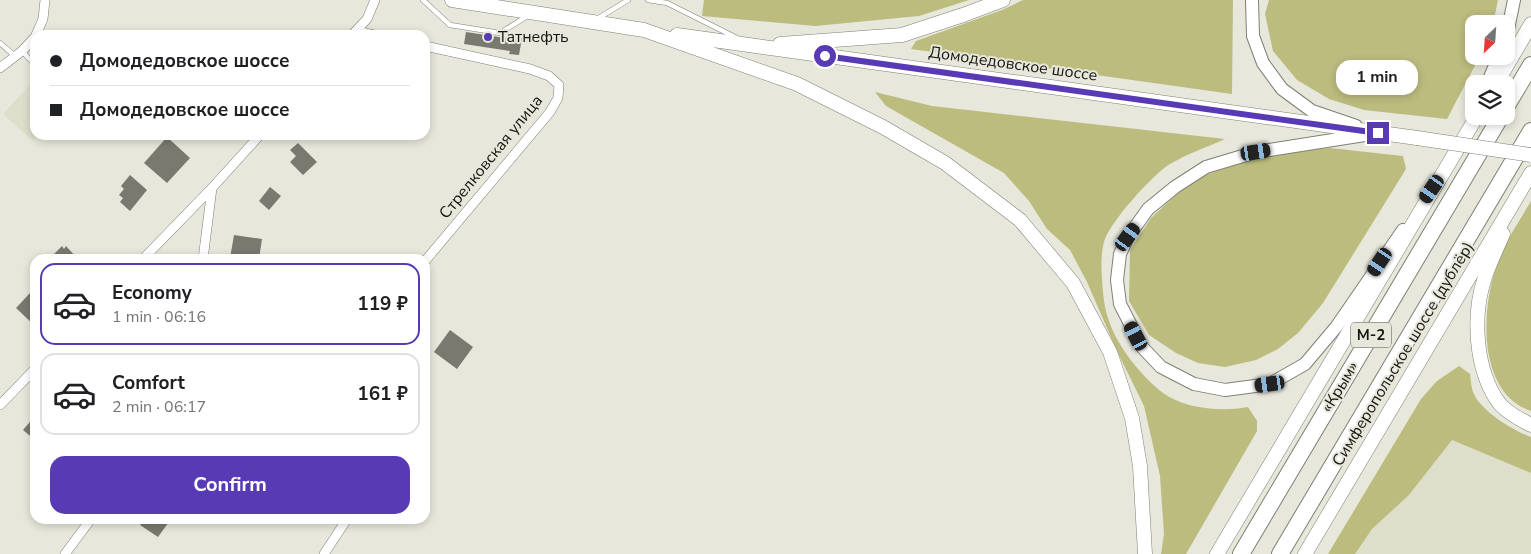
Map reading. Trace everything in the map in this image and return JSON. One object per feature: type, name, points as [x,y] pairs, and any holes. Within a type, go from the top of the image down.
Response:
[{"type":"highway","points":[[1515,92],[1531,65]]},
{"type":"highway","name":"«Крым»","points":[[1241,554],[1495,125]]},
{"type":"highway","name":"«Крым»","points":[[1280,554],[1531,131]]},
{"type":"main road","points":[[452,0],[644,30],[797,84],[874,122],[945,163],[1020,220],[1072,283],[1110,352],[1132,418],[1140,466],[1145,554]]},
{"type":"main road","points":[[751,46],[902,35],[1003,0]]},
{"type":"main road","points":[[1252,0],[1253,36],[1263,63],[1282,89],[1312,111],[1378,133]]},
{"type":"main road","points":[[1511,15],[1514,0]]},
{"type":"main road","points":[[1501,75],[1531,24]]},
{"type":"main road","name":"Домодедовское шоссе","points":[[644,30],[1531,155]]},
{"type":"main road","points":[[1217,554],[1470,125]]},
{"type":"main road","points":[[1378,133],[1256,152],[1206,167],[1175,187],[1148,209],[1128,237],[1120,254],[1118,280],[1120,304],[1142,347],[1161,367],[1194,384],[1226,390],[1270,384],[1305,364],[1337,326],[1442,175]]},
{"type":"main road","points":[[1528,178],[1485,278],[1478,314],[1478,347],[1488,384],[1500,405],[1523,421],[1531,424]]},
{"type":"main road","name":"Симферопольское шоссе (дублёр)","points":[[1305,554],[1528,178]]},
{"type":"street","points":[[38,30],[43,18],[46,0]]},
{"type":"street","points":[[357,30],[367,19],[376,0]]},
{"type":"street","points":[[0,68],[30,41]]},
{"type":"street","name":"Стрелковская улица","points":[[430,47],[530,69],[549,76],[559,85],[558,98],[550,112],[430,256]]},
{"type":"street","points":[[148,254],[255,140]]},
{"type":"street","points":[[204,254],[212,188]]},
{"type":"street","points":[[0,405],[30,374]]},
{"type":"street","points":[[65,554],[86,524]]},
{"type":"street","points":[[324,554],[344,524]]},
{"type":"lane","points":[[423,0],[450,26],[500,33],[534,13]]},
{"type":"lane","points":[[593,22],[628,0]]},
{"type":"lane","points":[[648,0],[667,3],[751,46]]},
{"type":"lane","points":[[0,44],[30,61]]},
{"type":"shaded area","points":[[30,84],[30,138],[3,114]]},
{"type":"shaded area","points":[[1452,440],[1531,473],[1531,554],[1355,554],[1372,529],[1409,495]]},
{"type":"green space","points":[[704,0],[969,0],[919,16],[815,26],[702,16]]},
{"type":"green space","points":[[1023,0],[1233,0],[1232,94],[911,49],[916,41],[1002,10]]},
{"type":"green space","points":[[1269,0],[1498,0],[1495,15],[1465,15],[1465,65],[1475,65],[1470,75],[1465,75],[1465,85],[1447,119],[1364,110],[1329,99],[1297,80],[1273,51],[1265,14]]},
{"type":"green space","points":[[875,92],[932,106],[1225,139],[1177,160],[1162,169],[1132,200],[1114,223],[1104,242],[1102,255],[1103,295],[1109,321],[1124,351],[1147,379],[1163,393],[1182,403],[1215,409],[1248,407],[1257,421],[1257,431],[1186,554],[1161,554],[1164,534],[1160,476],[1144,406],[1117,351],[1087,282],[1070,250],[1047,229],[1029,201],[1004,173],[886,106]]},
{"type":"green space","points":[[1330,148],[1403,156],[1406,169],[1323,303],[1298,333],[1278,349],[1256,360],[1225,367],[1198,363],[1176,353],[1149,335],[1129,301],[1130,250],[1151,218],[1192,180],[1242,162],[1286,152]]},
{"type":"green space","points":[[1531,201],[1531,411],[1513,401],[1500,386],[1492,367],[1487,346],[1486,323],[1492,280],[1498,262]]},
{"type":"green space","points":[[1459,366],[1470,374],[1473,392],[1483,407],[1507,425],[1531,437],[1531,473],[1452,440],[1409,495],[1372,529],[1355,554],[1328,554],[1421,399],[1437,381]]},
{"type":"building","points":[[466,32],[512,39],[512,37],[522,38],[519,55],[509,54],[510,51],[464,44]]},
{"type":"building","points":[[164,140],[170,140],[190,158],[167,183],[144,163]]},
{"type":"building","points":[[298,143],[317,162],[303,175],[290,162],[296,156],[290,150]]},
{"type":"building","points":[[130,175],[147,190],[130,211],[120,202],[123,198],[119,195],[124,189],[121,186]]},
{"type":"building","points":[[270,187],[281,196],[269,210],[259,201]]},
{"type":"building","points":[[234,235],[262,239],[260,254],[231,254]]},
{"type":"building","points":[[62,246],[64,249],[66,246],[73,254],[54,254]]},
{"type":"building","points":[[30,293],[30,321],[16,308]]},
{"type":"building","points":[[450,330],[473,347],[457,369],[434,352]]},
{"type":"building","points":[[30,422],[30,436],[23,430]]},
{"type":"building","points":[[141,524],[167,524],[158,537]]},
{"type":"place","name":"Татнефть","points":[[488,37]]},
{"type":"route","points":[[825,56],[1378,133]]}]
